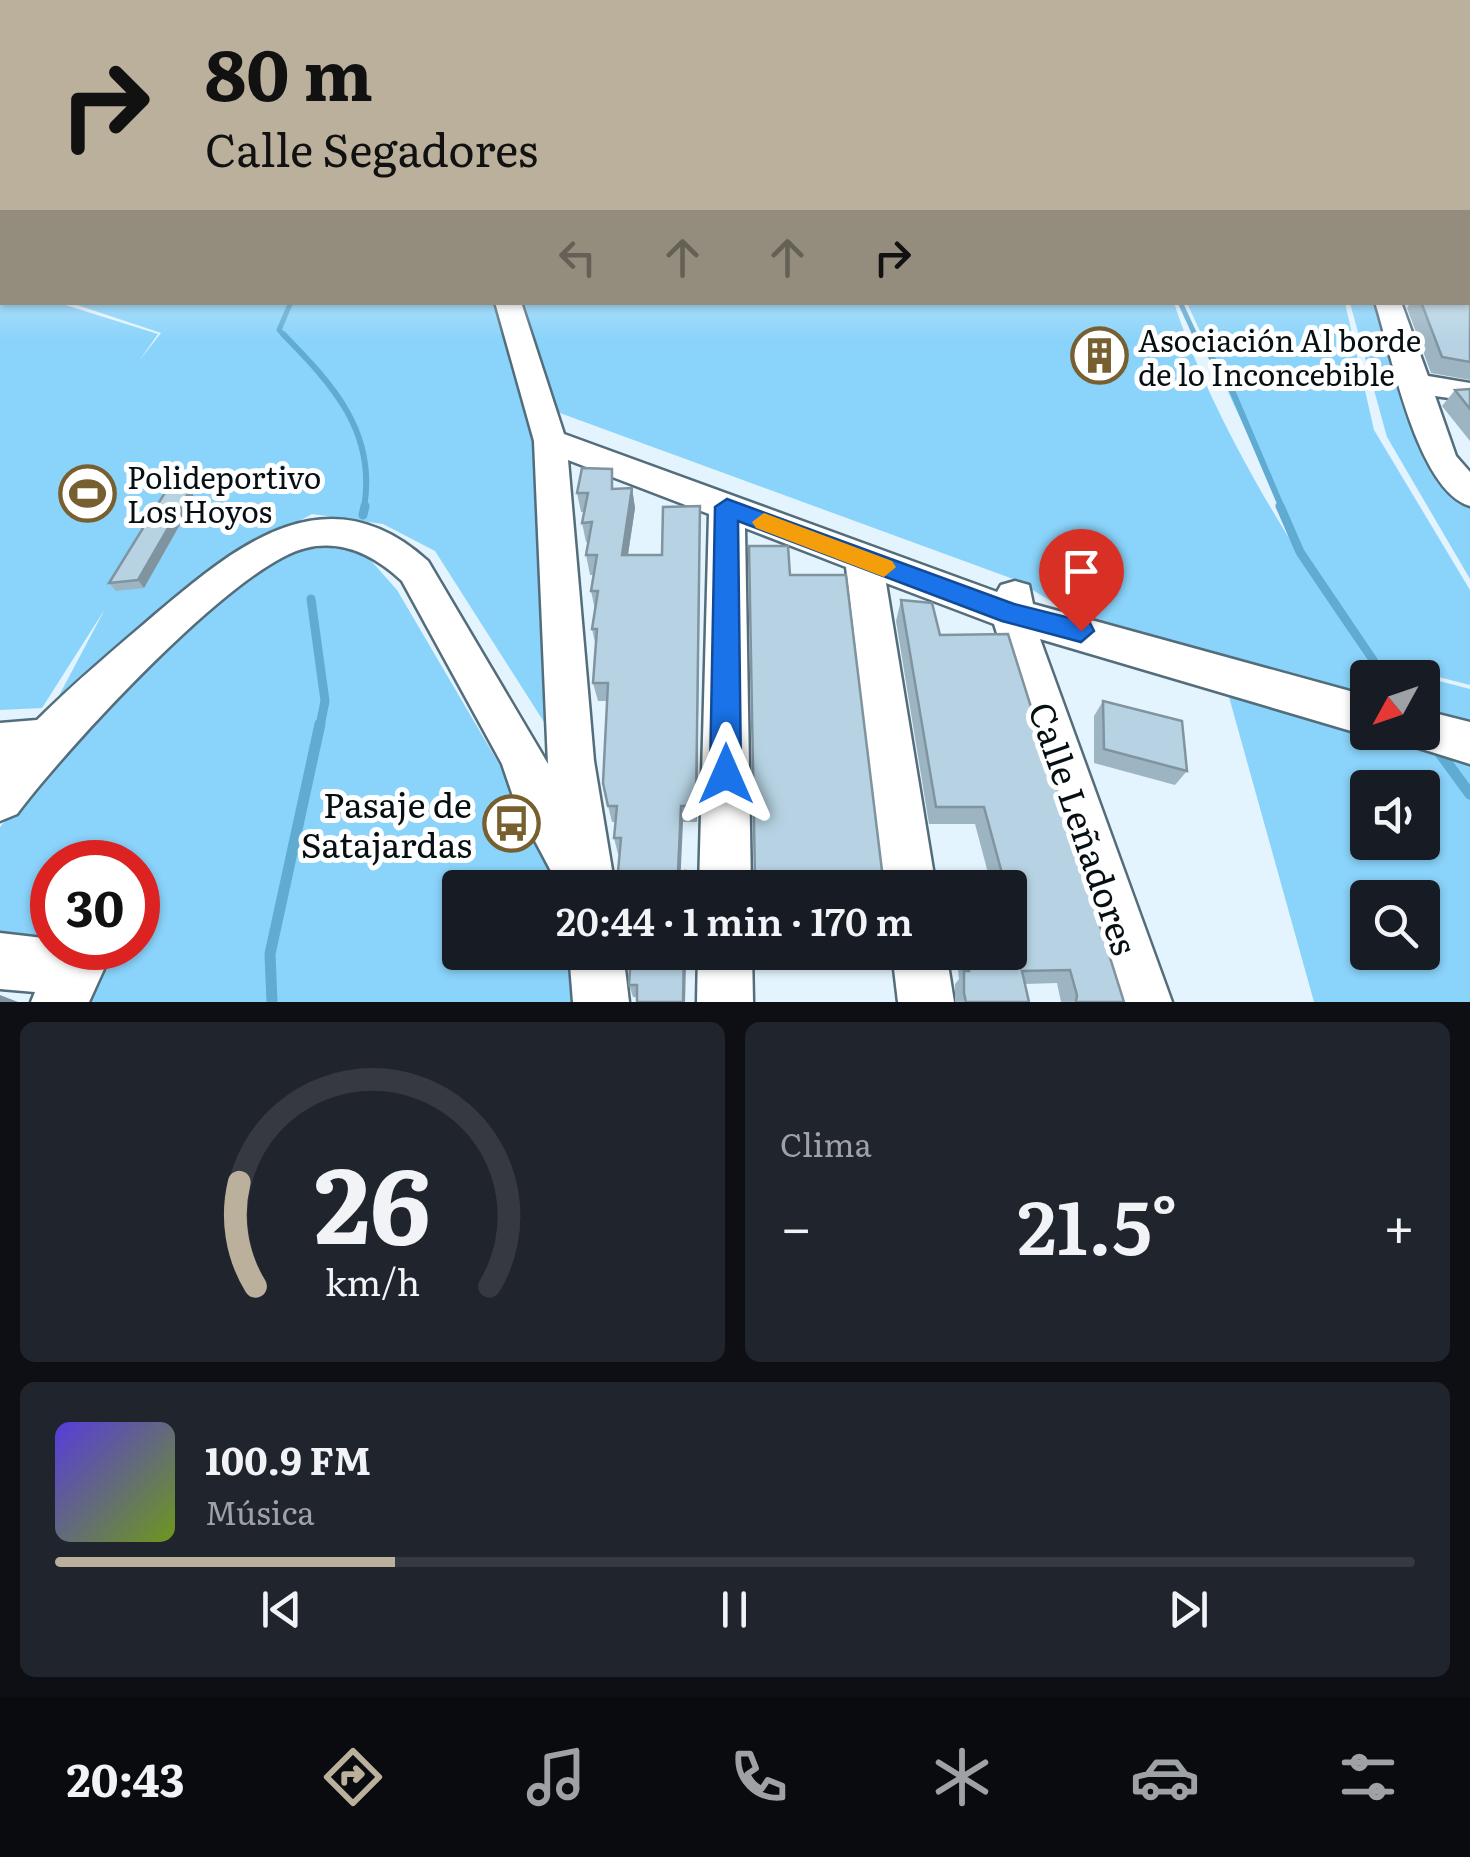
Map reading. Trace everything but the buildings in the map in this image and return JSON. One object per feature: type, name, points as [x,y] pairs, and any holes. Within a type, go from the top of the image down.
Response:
[{"type":"street","points":[[509,305],[547,430],[550,775]]},
{"type":"street","points":[[1389,305],[1419,384],[1441,460],[1470,494]]},
{"type":"street","points":[[1419,384],[1470,392]]},
{"type":"street","points":[[547,430],[864,560],[1013,605]]},
{"type":"street","points":[[547,430],[1081,631],[1212,675],[1350,711]]},
{"type":"street","points":[[725,870],[727,507]]},
{"type":"street","points":[[0,798],[21,743],[251,557],[300,535],[328,532],[381,544],[396,551],[415,571],[550,775],[583,870]]},
{"type":"street","points":[[864,560],[907,870]]},
{"type":"street","name":"Calle Leñadores","points":[[1013,605],[1144,1002]]},
{"type":"street","points":[[1440,735],[1470,743]]},
{"type":"street","points":[[0,961],[68,986]]},
{"type":"street","points":[[598,970],[601,1002]]},
{"type":"street","points":[[725,970],[725,1002]]},
{"type":"street","points":[[922,970],[926,1002]]},
{"type":"shaded area","points":[[0,305],[65,305],[158,334],[139,361],[161,333],[77,305],[1175,305],[1235,444],[1367,660],[1350,660],[1350,750],[1440,750],[1440,681],[1470,689],[1470,1002],[1314,1002],[1219,661],[1074,615],[1016,580],[549,409],[551,733],[435,551],[383,524],[312,514],[220,563],[54,705],[105,609],[42,708],[0,710]]},
{"type":"shaded area","points":[[1188,305],[1345,305],[1374,430],[1470,590],[1470,685],[1440,677],[1440,660],[1372,660],[1303,554]]},
{"type":"shaded area","points":[[1351,305],[1379,305],[1432,457],[1470,508],[1470,579],[1387,437]]},
{"type":"shaded area","points":[[328,547],[366,555],[397,590],[561,870],[442,870],[442,970],[576,970],[580,1002],[83,1002],[97,970],[160,970],[160,840],[30,840],[30,938],[0,933],[0,827],[106,696],[253,573],[291,552]]},
{"type":"waterway","points":[[283,334],[279,330],[290,305]]},
{"type":"waterway","points":[[1181,305],[1196,337]]},
{"type":"waterway","points":[[283,334],[286,337]]},
{"type":"waterway","points":[[283,334],[334,391],[357,433],[364,456],[364,508]]},
{"type":"waterway","points":[[1195,334],[1228,381],[1282,508]]},
{"type":"waterway","points":[[363,515],[365,506]]},
{"type":"waterway","points":[[1280,506],[1300,552],[1373,660]]},
{"type":"waterway","points":[[311,599],[325,701],[320,726]]},
{"type":"waterway","points":[[272,1002],[270,954],[320,724]]},
{"type":"waterway","points":[[1438,750],[1470,794]]},
{"type":"slow traffic","points":[[764,522],[884,567]]},
{"type":"place","name":"Asociación Al borde de lo Inconcebible","points":[[1099,356]]},
{"type":"place","name":"Polideportivo Los Hoyos","points":[[88,493]]},
{"type":"place","name":"Pasaje de Satajardas","points":[[511,823]]},
{"type":"route","points":[[726,774],[727,507],[1012,614],[1081,631]]}]
